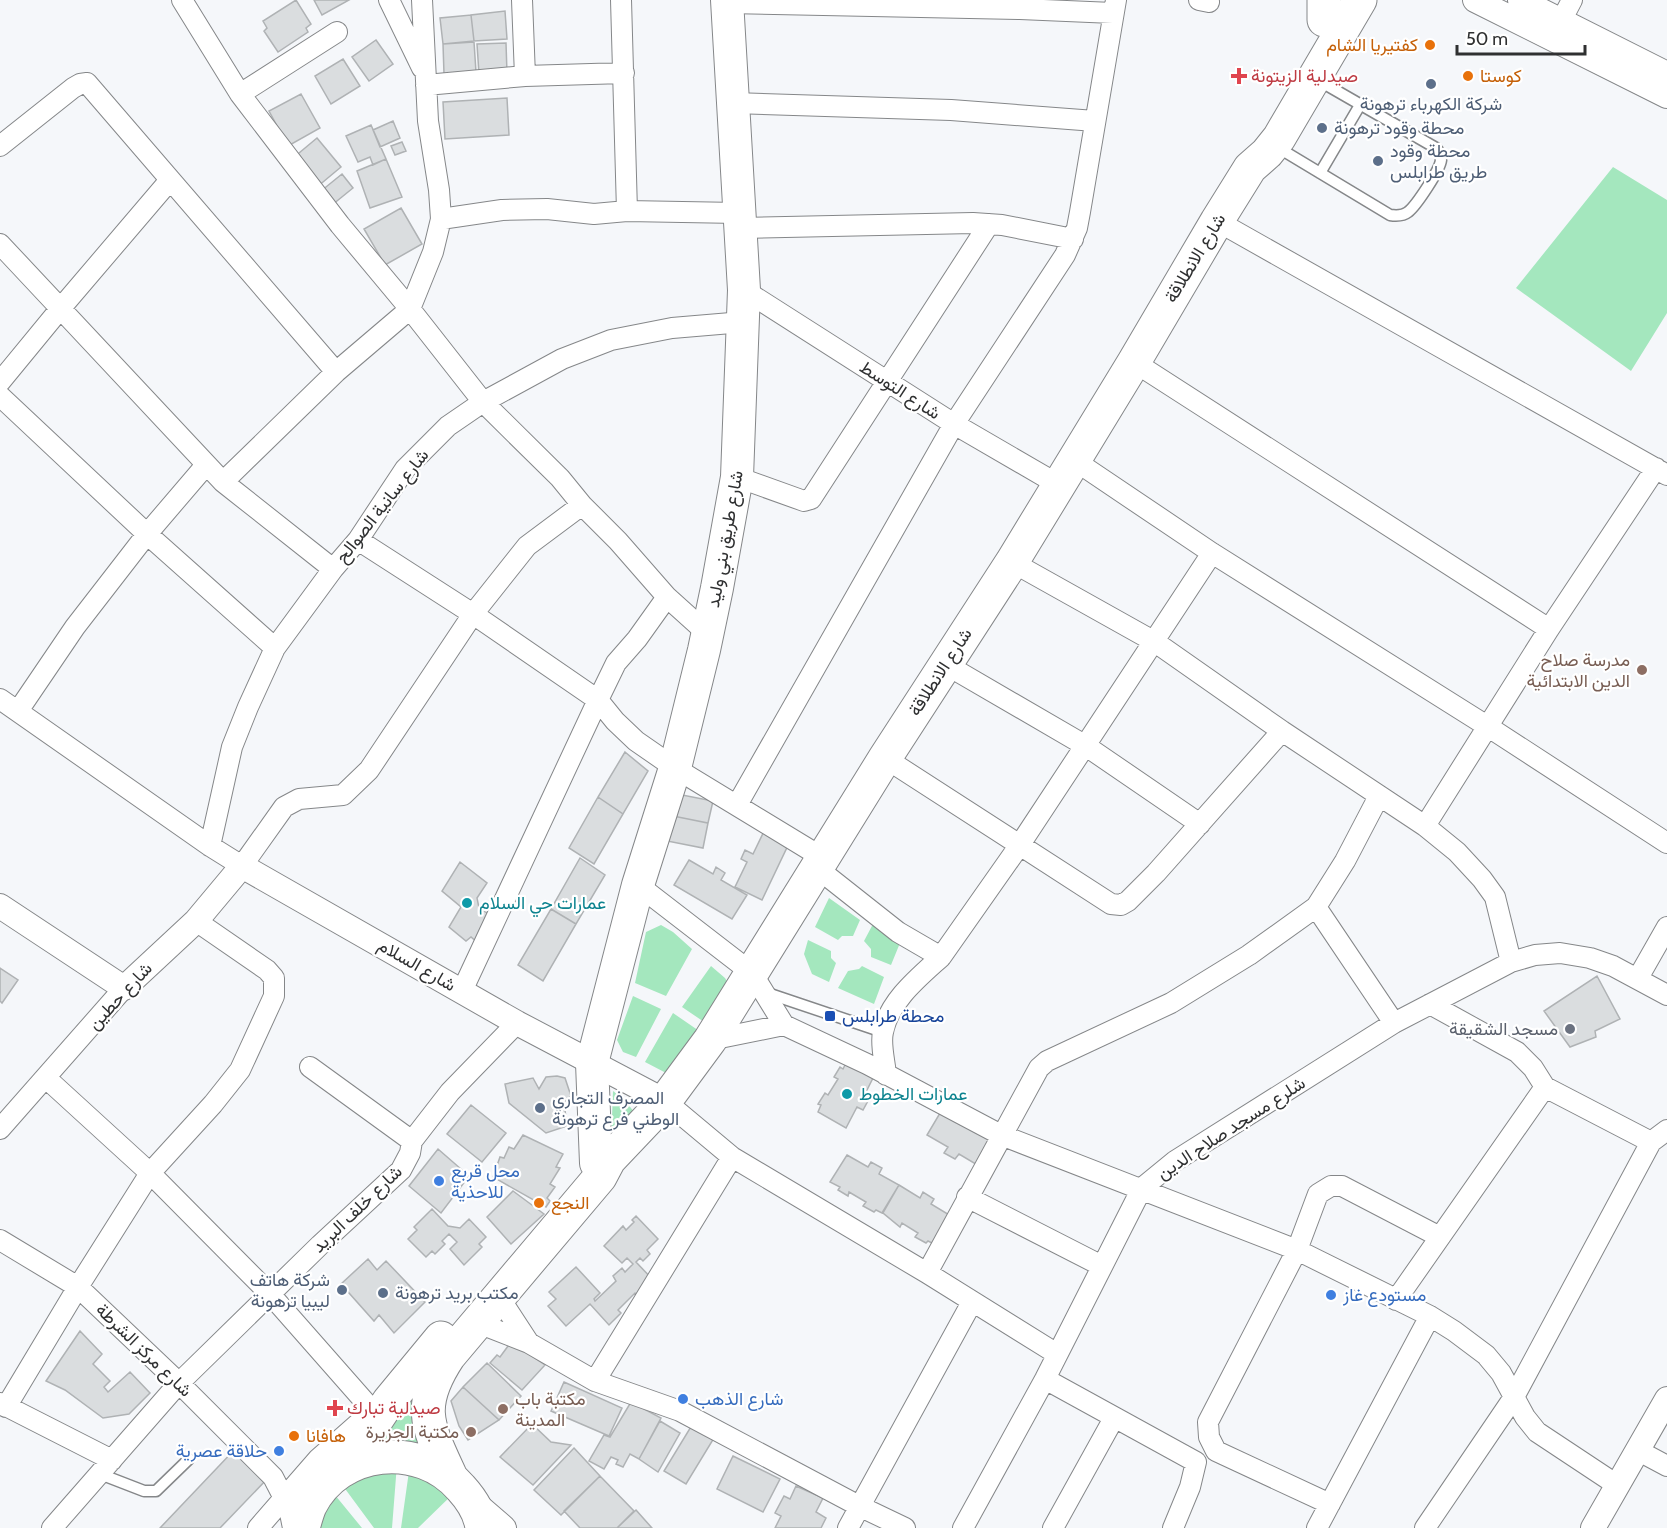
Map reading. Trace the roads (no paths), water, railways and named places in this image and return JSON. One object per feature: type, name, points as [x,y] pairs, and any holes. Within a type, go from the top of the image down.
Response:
[{"type":"highway","points":[[1250,168],[1261,133],[1331,13],[1360,0]]},
{"type":"highway","points":[[1331,13],[1357,18],[1387,0]]},
{"type":"highway","points":[[1250,168],[1274,145],[1315,79],[1331,13]]},
{"type":"highway","name":"شارع الانطلاقة","points":[[603,1161],[665,1101],[710,1040],[758,982],[820,863],[1012,561],[1250,168]]},
{"type":"highway","points":[[478,1515],[450,1475],[431,1433],[428,1411],[429,1394],[435,1377],[449,1356],[600,1177],[603,1161]]},
{"type":"highway","points":[[343,1470],[381,1406],[458,1317],[516,1258],[583,1174],[603,1161]]},
{"type":"highway","points":[[299,1508],[343,1470],[369,1458],[398,1455],[425,1461],[450,1475]]},
{"type":"main road","name":"شارع طريق بني وليد","points":[[603,1161],[592,1064],[638,885],[675,768],[708,634],[737,477],[744,290],[727,1]]},
{"type":"street","points":[[182,0],[240,94],[340,225],[483,402],[560,478],[667,597],[708,634]]},
{"type":"street","points":[[389,0],[426,79]]},
{"type":"street","points":[[223,482],[336,372],[410,309],[433,252],[441,219],[439,190],[428,121],[422,0]]},
{"type":"street","points":[[522,0],[525,76]]},
{"type":"street","points":[[621,0],[627,211]]},
{"type":"street","points":[[1475,0],[1667,96]]},
{"type":"street","points":[[1520,0],[1567,10],[1667,74]]},
{"type":"street","points":[[727,1],[1115,6],[1073,239],[1065,255],[954,424],[737,806]]},
{"type":"street","points":[[240,94],[337,32]]},
{"type":"street","points":[[426,79],[624,73]]},
{"type":"street","points":[[0,146],[72,88],[87,83],[336,372]]},
{"type":"street","points":[[733,103],[951,110],[1095,121]]},
{"type":"street","points":[[0,382],[170,180]]},
{"type":"street","points":[[441,219],[502,210],[547,208],[594,214],[627,211],[739,220],[990,224],[1073,239]]},
{"type":"street","points":[[1216,221],[1662,471],[1549,629],[1425,826]]},
{"type":"street","points":[[737,477],[804,501],[811,499],[990,224]]},
{"type":"street","points":[[0,244],[223,482],[333,569]]},
{"type":"street","name":"شارع التوسط","points":[[744,290],[954,424],[1067,472],[1212,554],[1487,726],[1667,843]]},
{"type":"street","name":"شارع سانية الصوالح","points":[[210,846],[232,747],[275,648],[333,569],[358,540],[405,469],[447,426],[483,402],[561,359],[611,340],[672,328],[743,321]]},
{"type":"street","points":[[1134,362],[1549,629]]},
{"type":"street","points":[[0,396],[147,534],[275,648]]},
{"type":"street","points":[[18,711],[75,627],[147,534],[207,465]]},
{"type":"street","points":[[0,699],[242,866],[284,807],[299,799],[343,795],[369,770],[473,614],[526,546],[582,505]]},
{"type":"street","points":[[358,540],[473,614],[598,700],[615,721],[636,741],[820,863],[898,932],[941,957]]},
{"type":"street","points":[[886,1075],[883,1032],[894,1005],[914,982],[941,957],[1019,846],[1212,554]]},
{"type":"street","points":[[1012,561],[1155,642],[1282,731],[1425,826],[1457,852],[1495,897],[1511,962]]},
{"type":"street","points":[[462,991],[616,663],[667,597]]},
{"type":"street","points":[[945,664],[1086,746],[1200,824]]},
{"type":"street","points":[[885,758],[1111,904],[1121,905],[1156,873],[1282,731]]},
{"type":"street","points":[[927,1273],[1039,1068],[1047,1060],[1171,1003],[1249,955],[1316,907],[1345,861],[1379,796]]},
{"type":"street","name":"شارع حطين","points":[[0,1129],[124,988],[196,921],[242,866]]},
{"type":"street","name":"شارع السلام","points":[[242,866],[517,1023],[665,1101]]},
{"type":"street","points":[[638,885],[758,982],[784,1025],[1001,1135],[1297,1250],[1430,1316],[1486,1355],[1501,1373],[1525,1417],[1537,1432],[1617,1485]]},
{"type":"street","points":[[0,906],[124,988]]},
{"type":"street","points":[[1316,907],[1394,1023]]},
{"type":"street","points":[[106,1467],[3,1405],[150,1173],[213,1104],[240,1070],[274,996],[274,978],[267,970],[196,921]]},
{"type":"street","points":[[1638,978],[1667,927]]},
{"type":"street","name":"شلرع مسجد صلاح الدين","points":[[963,1528],[1045,1379],[1142,1188],[1175,1161],[1394,1023],[1511,962],[1535,955],[1560,953],[1590,958],[1638,978],[1667,995]]},
{"type":"street","points":[[1430,1004],[1517,1052],[1533,1068],[1545,1087],[1651,1142]]},
{"type":"street","name":"شارع خلف البريد","points":[[52,1528],[179,1383],[401,1170],[410,1154],[412,1141],[450,1092],[517,1023]]},
{"type":"street","points":[[710,1040],[784,1025]]},
{"type":"street","points":[[310,1067],[412,1141]]},
{"type":"street","points":[[46,1078],[150,1173],[381,1406],[318,1459],[299,1508],[274,1528]]},
{"type":"street","points":[[1396,1300],[1545,1087]]},
{"type":"street","points":[[665,1101],[732,1157],[927,1273],[1057,1354]]},
{"type":"street","points":[[1425,1528],[1514,1397],[1651,1142],[1667,1130]]},
{"type":"street","points":[[595,1381],[732,1157]]},
{"type":"street","points":[[1330,1504],[1216,1451],[1209,1437],[1209,1422],[1297,1250],[1318,1194],[1331,1186],[1342,1186],[1440,1237]]},
{"type":"street","points":[[968,1197],[1102,1266]]},
{"type":"street","name":"شارع مركز الشرطة","points":[[0,1240],[78,1287],[179,1383],[273,1478],[299,1508]]},
{"type":"street","points":[[499,1297],[529,1343]]},
{"type":"street","points":[[848,1528],[972,1302]]},
{"type":"street","points":[[1317,1528],[1430,1316]]},
{"type":"street","points":[[478,1323],[529,1343],[595,1381],[680,1412],[904,1528]]},
{"type":"street","points":[[1045,1379],[1197,1462],[1190,1487],[1173,1528]]},
{"type":"street","points":[[1593,1528],[1667,1399]]},
{"type":"street","points":[[1053,1528],[1114,1418]]},
{"type":"street","points":[[1637,1450],[1667,1467]]},
{"type":"street","points":[[258,1528],[299,1508]]},
{"type":"street","points":[[478,1515],[504,1528]]},
{"type":"lane","points":[[1274,145],[1386,213],[1395,216],[1410,211],[1437,171],[1441,161],[1436,148],[1315,79]]},
{"type":"lane","points":[[1320,173],[1360,105]]},
{"type":"lane","points":[[758,982],[883,1032]]},
{"type":"lane","points":[[106,1467],[144,1491],[156,1491],[189,1459]]},
{"type":"place","name":"كفتيريا الشام","points":[[1430,45]]},
{"type":"place","name":"صيدلية الزيتونة","points":[[1239,76]]},
{"type":"place","name":"كوستا","points":[[1468,76]]},
{"type":"place","name":"شركة الكهرباء ترهونة","points":[[1431,84]]},
{"type":"place","name":"محطة وقود ترهونة","points":[[1322,128]]},
{"type":"place","name":"محطة وقود طريق طرابلس","points":[[1378,161]]},
{"type":"place","name":"مدرسة صلاح الدين الابتدائية","points":[[1642,670]]},
{"type":"place","name":"عمارات حي السلام","points":[[467,903]]},
{"type":"place","name":"محطة طرابلس","points":[[830,1016]]},
{"type":"place","name":"مسجد الشقيقة","points":[[1570,1029]]},
{"type":"place","name":"عمارات الخطوط","points":[[847,1094]]},
{"type":"place","name":"المصرف التجاري الوطني فرع ترهونة","points":[[540,1108]]},
{"type":"place","name":"محل قربع للاحذية","points":[[439,1181]]},
{"type":"place","name":"النجع","points":[[539,1203]]},
{"type":"place","name":"شركة هاتف ليبيا ترهونة","points":[[342,1290]]},
{"type":"place","name":"مكتب بريد ترهونة","points":[[383,1293]]},
{"type":"place","name":"مستودع غاز","points":[[1331,1295]]},
{"type":"place","name":"شارع الذهب","points":[[683,1399]]},
{"type":"place","name":"صيدلية تبارك","points":[[335,1408]]},
{"type":"place","name":"مكتبة باب المدينة","points":[[503,1409]]},
{"type":"place","name":"مكتبة الجزيرة","points":[[471,1432]]},
{"type":"place","name":"هافانا","points":[[294,1436]]},
{"type":"place","name":"حلاقة عصرية","points":[[279,1451]]}]
